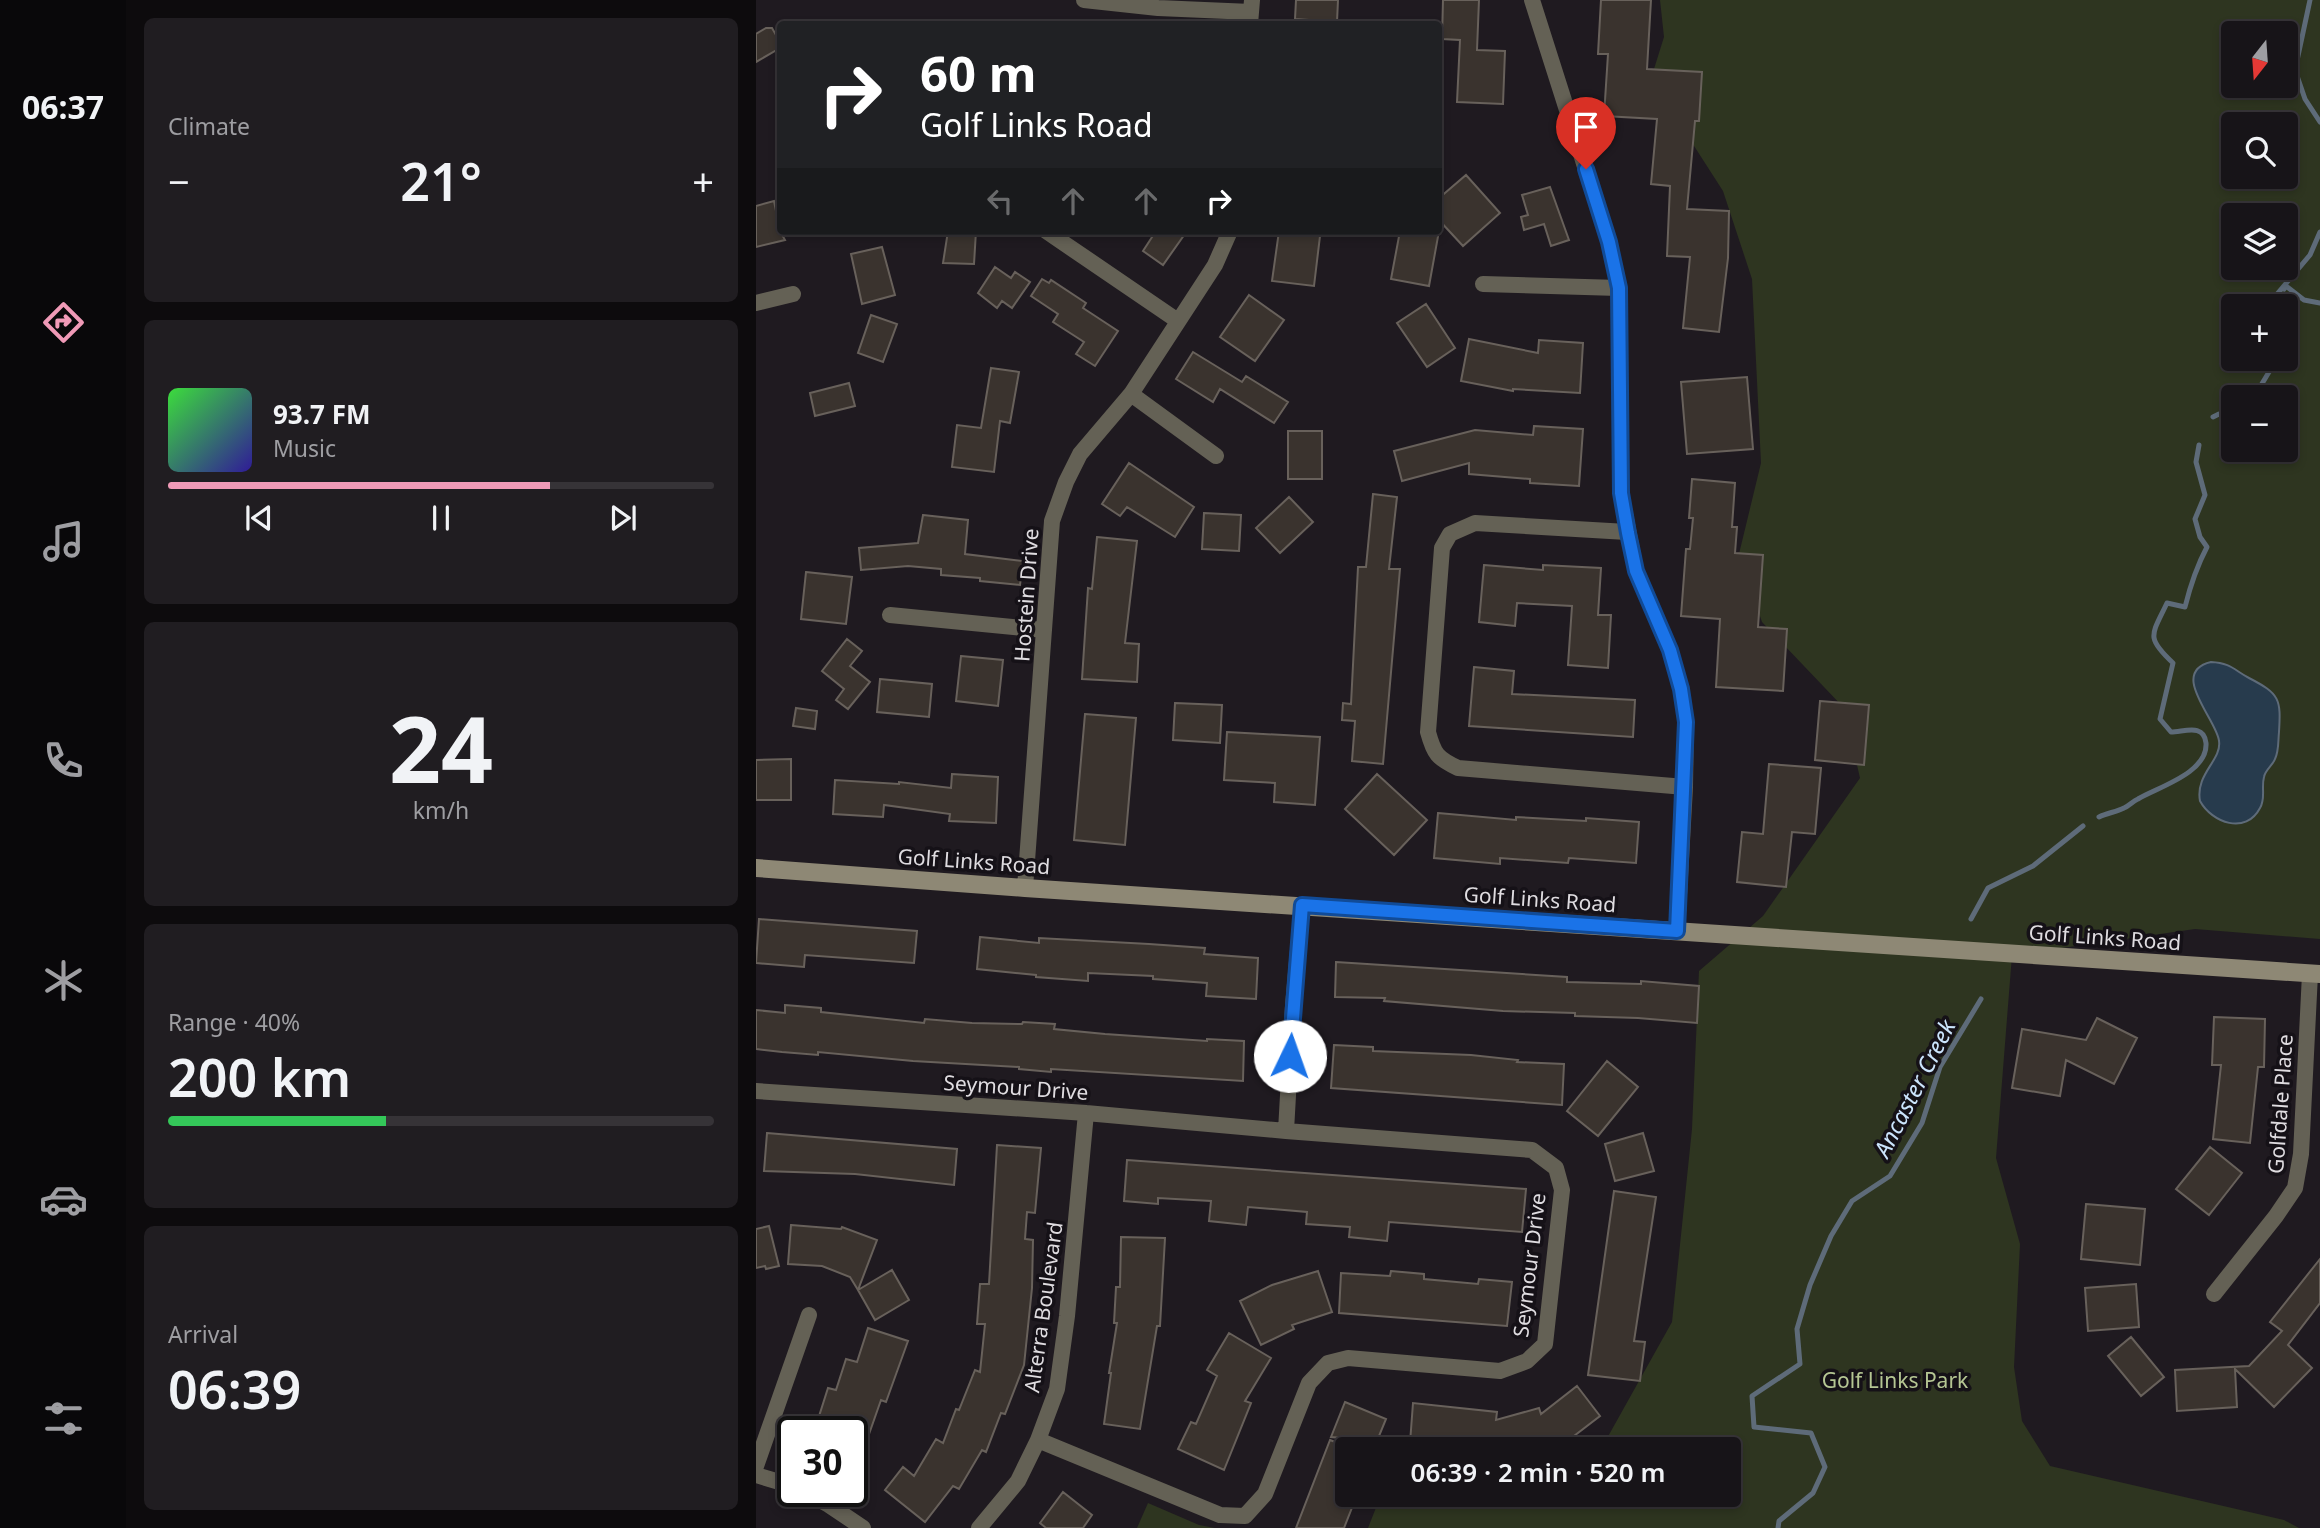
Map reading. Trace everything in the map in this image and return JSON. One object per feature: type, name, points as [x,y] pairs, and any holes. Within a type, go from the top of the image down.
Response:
[{"type":"main road","name":"Golf Links Road","points":[[756,868],[2315,974]]},
{"type":"street","points":[[1084,0],[1158,8],[1251,12]]},
{"type":"street","points":[[1532,0],[1609,242],[1619,288],[1621,493],[1636,571],[1670,650],[1681,689],[1686,722],[1677,931]]},
{"type":"street","points":[[1052,235],[1178,321]]},
{"type":"street","name":"Hostein Drive","points":[[1025,888],[1052,522],[1066,482],[1080,454],[1131,394],[1215,265],[1228,235]]},
{"type":"street","points":[[1483,285],[1619,288]]},
{"type":"street","points":[[756,303],[793,294]]},
{"type":"street","points":[[1131,394],[1216,456]]},
{"type":"street","points":[[1628,533],[1475,523],[1450,534],[1441,548],[1428,732],[1433,751],[1442,761],[1458,768],[1685,787]]},
{"type":"street","points":[[890,615],[1044,631]]},
{"type":"street","points":[[1286,1131],[1302,905]]},
{"type":"street","name":"Golfdale Place","points":[[2214,1294],[2295,1188],[2301,1154],[2315,974]]},
{"type":"street","name":"Seymour Drive","points":[[756,1091],[1086,1113],[1532,1150],[1556,1168],[1562,1190],[1545,1344],[1527,1361],[1500,1371],[1348,1358],[1328,1363],[1308,1383],[1265,1494],[1245,1516],[1220,1515],[1038,1440]]},
{"type":"street","name":"Alterra Boulevard","points":[[979,1528],[1018,1481],[1038,1440],[1056,1389],[1067,1316],[1086,1113]]},
{"type":"street","points":[[756,1466],[808,1315]]},
{"type":"street","points":[[756,1475],[777,1481]]},
{"type":"street","points":[[833,1507],[863,1528]]},
{"type":"green space","name":"Golf Links Park","points":[[1660,0],[2320,0],[2320,939],[2195,929],[2012,955],[1996,1158],[2020,1244],[2014,1367],[2022,1421],[2050,1466],[2284,1520],[2299,1528],[1368,1528],[1376,1507],[1741,1507],[1741,1437],[1608,1437],[1672,1322],[1692,1129],[1699,971],[1763,916],[1860,778],[1844,708],[1762,622],[1739,554],[1761,463],[1752,279],[1723,191],[1669,107],[1654,69],[1664,37]]},
{"type":"green space","points":[[1148,1503],[1199,1525],[1215,1528],[1137,1528]]},
{"type":"water","points":[[2211,662],[2228,665],[2267,689],[2273,693],[2279,705],[2278,749],[2265,774],[2262,804],[2254,816],[2238,823],[2229,823],[2212,815],[2200,801],[2201,783],[2217,755],[2219,741],[2198,697],[2194,676],[2199,667]]},
{"type":"building","points":[[1296,0],[1338,0],[1337,21],[1295,19]]},
{"type":"building","points":[[1443,0],[1479,0],[1477,50],[1505,51],[1503,104],[1457,102],[1460,40],[1442,39]]},
{"type":"building","points":[[1601,0],[1651,0],[1647,69],[1702,72],[1699,121],[1695,121],[1687,209],[1729,211],[1728,258],[1719,332],[1683,328],[1690,257],[1667,256],[1670,186],[1651,184],[1657,119],[1604,116],[1608,54],[1598,54]]},
{"type":"building","points":[[766,28],[772,28],[777,37],[777,50],[756,62],[756,34]]},
{"type":"building","points":[[1466,175],[1500,213],[1463,246],[1442,223],[1442,196]]},
{"type":"building","points":[[1550,187],[1569,240],[1551,246],[1544,224],[1524,230],[1521,217],[1528,215],[1522,195]]},
{"type":"building","points":[[774,201],[777,235],[782,235],[785,240],[756,247],[756,206]]},
{"type":"building","points":[[947,235],[976,235],[974,264],[943,263]]},
{"type":"building","points":[[1153,235],[1184,235],[1163,265],[1143,251]]},
{"type":"building","points":[[1278,235],[1320,236],[1314,286],[1272,281]]},
{"type":"building","points":[[1399,235],[1438,235],[1429,286],[1391,279]]},
{"type":"building","points":[[882,247],[895,295],[862,304],[851,254]]},
{"type":"building","points":[[995,267],[1011,278],[1015,272],[1030,282],[1012,308],[1002,301],[997,308],[978,293]]},
{"type":"building","points":[[1042,279],[1049,283],[1051,280],[1086,303],[1083,308],[1118,331],[1095,366],[1076,354],[1084,342],[1053,322],[1058,314],[1031,296]]},
{"type":"building","points":[[1249,295],[1284,320],[1255,361],[1220,337]]},
{"type":"building","points":[[1426,304],[1455,348],[1427,367],[1397,323]]},
{"type":"building","points":[[871,315],[897,324],[883,362],[858,353]]},
{"type":"building","points":[[1469,339],[1538,353],[1539,340],[1583,343],[1580,393],[1513,391],[1461,381]]},
{"type":"building","points":[[1193,352],[1242,382],[1246,376],[1288,402],[1274,423],[1220,389],[1213,402],[1176,379]]},
{"type":"building","points":[[991,368],[1019,372],[1010,423],[1000,421],[994,472],[952,467],[957,425],[981,428]]},
{"type":"building","points":[[1747,377],[1753,449],[1687,454],[1681,382]]},
{"type":"building","points":[[849,383],[855,406],[815,416],[810,393]]},
{"type":"building","points":[[1534,426],[1583,429],[1579,486],[1530,483],[1530,479],[1469,474],[1469,463],[1402,481],[1394,451],[1475,430],[1533,435]]},
{"type":"building","points":[[1288,431],[1322,431],[1322,479],[1288,479]]},
{"type":"building","points":[[1129,463],[1194,507],[1175,537],[1127,507],[1120,516],[1102,504]]},
{"type":"building","points":[[1692,479],[1735,483],[1732,527],[1737,527],[1735,553],[1763,555],[1758,627],[1787,629],[1783,691],[1716,687],[1720,619],[1681,616],[1686,549],[1690,549],[1693,518],[1689,518]]},
{"type":"building","points":[[1373,494],[1397,497],[1389,569],[1400,569],[1383,764],[1352,761],[1355,721],[1342,720],[1343,703],[1351,704],[1358,567],[1366,567]]},
{"type":"building","points":[[1289,497],[1313,522],[1280,553],[1256,528]]},
{"type":"building","points":[[1204,513],[1241,515],[1239,551],[1202,549]]},
{"type":"building","points":[[923,515],[968,520],[965,554],[1023,561],[1020,585],[941,575],[941,569],[908,566],[861,570],[859,548],[918,543]]},
{"type":"building","points":[[1097,537],[1137,541],[1125,643],[1139,644],[1137,682],[1082,679],[1088,588],[1092,589]]},
{"type":"building","points":[[1484,565],[1543,570],[1543,565],[1601,568],[1598,615],[1611,615],[1608,668],[1568,665],[1572,606],[1517,603],[1515,626],[1479,622]]},
{"type":"building","points":[[806,572],[852,577],[846,624],[801,619]]},
{"type":"building","points":[[847,639],[862,651],[850,666],[870,682],[848,709],[836,700],[844,689],[822,671]]},
{"type":"building","points":[[961,656],[1003,660],[998,706],[956,701]]},
{"type":"building","points":[[1474,667],[1514,671],[1512,694],[1635,700],[1633,737],[1469,726]]},
{"type":"building","points":[[880,679],[932,684],[929,717],[877,712]]},
{"type":"building","points":[[1820,701],[1869,705],[1864,765],[1815,760]]},
{"type":"building","points":[[1175,703],[1222,705],[1220,743],[1173,740]]},
{"type":"building","points":[[796,708],[817,711],[815,729],[793,726]]},
{"type":"building","points":[[1085,714],[1136,718],[1125,845],[1074,840]]},
{"type":"building","points":[[1227,732],[1320,737],[1315,805],[1274,802],[1275,783],[1224,780]]},
{"type":"building","points":[[791,759],[791,800],[756,800],[756,760]]},
{"type":"building","points":[[1769,764],[1821,768],[1815,834],[1792,832],[1786,887],[1737,882],[1742,832],[1763,834]]},
{"type":"building","points":[[952,774],[998,777],[996,823],[949,821],[950,814],[884,805],[883,817],[833,814],[835,780],[899,782],[951,788]]},
{"type":"building","points":[[1377,774],[1427,820],[1394,855],[1345,809]]},
{"type":"building","points":[[1438,813],[1516,820],[1516,817],[1586,821],[1586,818],[1639,822],[1636,863],[1569,858],[1568,863],[1500,858],[1500,864],[1434,858]]},
{"type":"building","points":[[759,919],[917,931],[914,963],[805,955],[804,967],[756,963]]},
{"type":"building","points":[[980,937],[1039,943],[1039,938],[1205,948],[1204,954],[1258,958],[1256,999],[1206,996],[1207,983],[1153,979],[1153,976],[1088,973],[1088,981],[977,969]]},
{"type":"building","points":[[1336,962],[1567,977],[1567,982],[1641,984],[1641,981],[1699,986],[1697,1023],[1575,1016],[1575,1013],[1503,1011],[1384,1001],[1385,998],[1335,997]]},
{"type":"building","points":[[785,1005],[821,1008],[821,1012],[924,1023],[925,1019],[972,1023],[1023,1022],[1055,1024],[1054,1029],[1105,1034],[1244,1041],[1243,1081],[1051,1069],[1051,1072],[1019,1067],[756,1049],[756,1010],[785,1013]]},
{"type":"building","points":[[2214,1017],[2265,1019],[2264,1067],[2258,1067],[2250,1143],[2213,1139],[2221,1065],[2212,1065]]},
{"type":"building","points":[[2097,1018],[2137,1038],[2114,1084],[2066,1060],[2060,1096],[2012,1088],[2022,1029],[2086,1040]]},
{"type":"building","points":[[1334,1045],[1373,1047],[1373,1051],[1471,1055],[1518,1060],[1517,1062],[1564,1064],[1562,1105],[1331,1088]]},
{"type":"building","points":[[1607,1061],[1638,1087],[1598,1136],[1567,1111]]},
{"type":"building","points":[[767,1133],[957,1149],[954,1185],[855,1174],[764,1171]]},
{"type":"building","points":[[1643,1133],[1654,1171],[1615,1181],[1605,1144]]},
{"type":"building","points":[[997,1145],[1041,1148],[1035,1213],[1027,1212],[1025,1239],[1033,1240],[1032,1288],[1024,1365],[1005,1414],[1001,1413],[986,1452],[982,1450],[959,1489],[953,1486],[925,1522],[885,1490],[903,1467],[914,1476],[936,1439],[943,1443],[975,1370],[980,1372],[985,1324],[977,1324],[980,1284],[989,1284]]},
{"type":"building","points":[[2210,1147],[2242,1173],[2209,1215],[2176,1189]]},
{"type":"building","points":[[1127,1160],[1526,1189],[1522,1232],[1389,1222],[1387,1241],[1349,1237],[1350,1227],[1306,1224],[1307,1212],[1248,1207],[1246,1225],[1209,1221],[1211,1201],[1158,1198],[1158,1204],[1124,1201]]},
{"type":"building","points":[[1614,1191],[1656,1197],[1634,1341],[1645,1342],[1640,1381],[1588,1375]]},
{"type":"building","points":[[2086,1204],[2145,1209],[2140,1265],[2081,1259]]},
{"type":"building","points":[[791,1225],[842,1227],[877,1240],[858,1290],[850,1277],[822,1266],[788,1264]]},
{"type":"building","points":[[769,1226],[779,1266],[756,1268],[756,1229]]},
{"type":"building","points":[[1121,1237],[1165,1238],[1160,1326],[1157,1326],[1140,1429],[1104,1424],[1117,1323],[1114,1323],[1116,1287],[1120,1287]]},
{"type":"building","points":[[2320,1259],[2320,1303],[2288,1345],[2312,1368],[2274,1407],[2235,1369],[2237,1407],[2177,1411],[2175,1370],[2249,1366],[2282,1331],[2270,1322]]},
{"type":"building","points":[[892,1270],[909,1300],[875,1320],[858,1290]]},
{"type":"building","points":[[1318,1271],[1332,1312],[1292,1325],[1294,1329],[1261,1345],[1240,1301],[1272,1285]]},
{"type":"building","points":[[1391,1271],[1424,1274],[1424,1279],[1478,1284],[1479,1279],[1512,1282],[1507,1326],[1339,1313],[1341,1273],[1390,1276]]},
{"type":"building","points":[[2136,1284],[2139,1327],[2088,1331],[2085,1288]]},
{"type":"building","points":[[868,1328],[908,1341],[886,1402],[881,1400],[868,1437],[868,1416],[819,1416],[828,1388],[836,1390],[846,1359],[857,1362]]},
{"type":"building","points":[[1229,1333],[1271,1358],[1245,1401],[1251,1403],[1224,1470],[1178,1449],[1191,1422],[1196,1424],[1217,1376],[1207,1370]]},
{"type":"building","points":[[2131,1337],[2164,1377],[2141,1396],[2108,1356]]},
{"type":"building","points":[[1577,1386],[1600,1416],[1573,1437],[1410,1437],[1413,1403],[1497,1412],[1496,1420],[1539,1408],[1541,1414]]},
{"type":"building","points":[[1345,1402],[1386,1419],[1379,1437],[1331,1437]]},
{"type":"building","points":[[1330,1440],[1335,1442],[1335,1507],[1352,1507],[1344,1528],[1296,1528]]},
{"type":"building","points":[[1063,1492],[1092,1515],[1083,1528],[1046,1528],[1040,1523]]},
{"type":"waterway","points":[[2310,0],[2295,70],[2305,99],[2320,122]]},
{"type":"waterway","points":[[2277,294],[2310,255],[2320,232]]},
{"type":"waterway","name":"Ancaster Creek","points":[[2284,289],[2286,286],[2304,300],[2320,303]]},
{"type":"waterway","name":"Ancaster Creek","points":[[2261,385],[2269,371]]},
{"type":"waterway","name":"Ancaster Creek","points":[[2213,417],[2221,414]]},
{"type":"waterway","name":"Ancaster Creek","points":[[2099,817],[2126,807],[2180,778],[2191,771],[2204,754],[2206,743],[2202,733],[2193,730],[2171,732],[2160,719],[2173,663],[2158,647],[2154,635],[2167,603],[2185,607],[2194,576],[2207,547],[2200,537],[2195,519],[2205,495],[2196,462],[2199,445]]},
{"type":"waterway","name":"Ancaster Creek","points":[[1971,919],[1988,888],[2033,866],[2083,826]]},
{"type":"waterway","name":"Ancaster Creek","points":[[1778,1528],[1779,1521],[1813,1493],[1825,1467],[1811,1433],[1754,1427],[1752,1396],[1800,1364],[1797,1329],[1810,1285],[1831,1236],[1852,1201],[1890,1176],[1922,1123],[1940,1067],[1981,999]]},
{"type":"route","points":[[1290,1056],[1302,905],[1677,931],[1686,722],[1681,689],[1670,650],[1636,571],[1628,533],[1621,493],[1619,288],[1609,242],[1586,169]]}]
